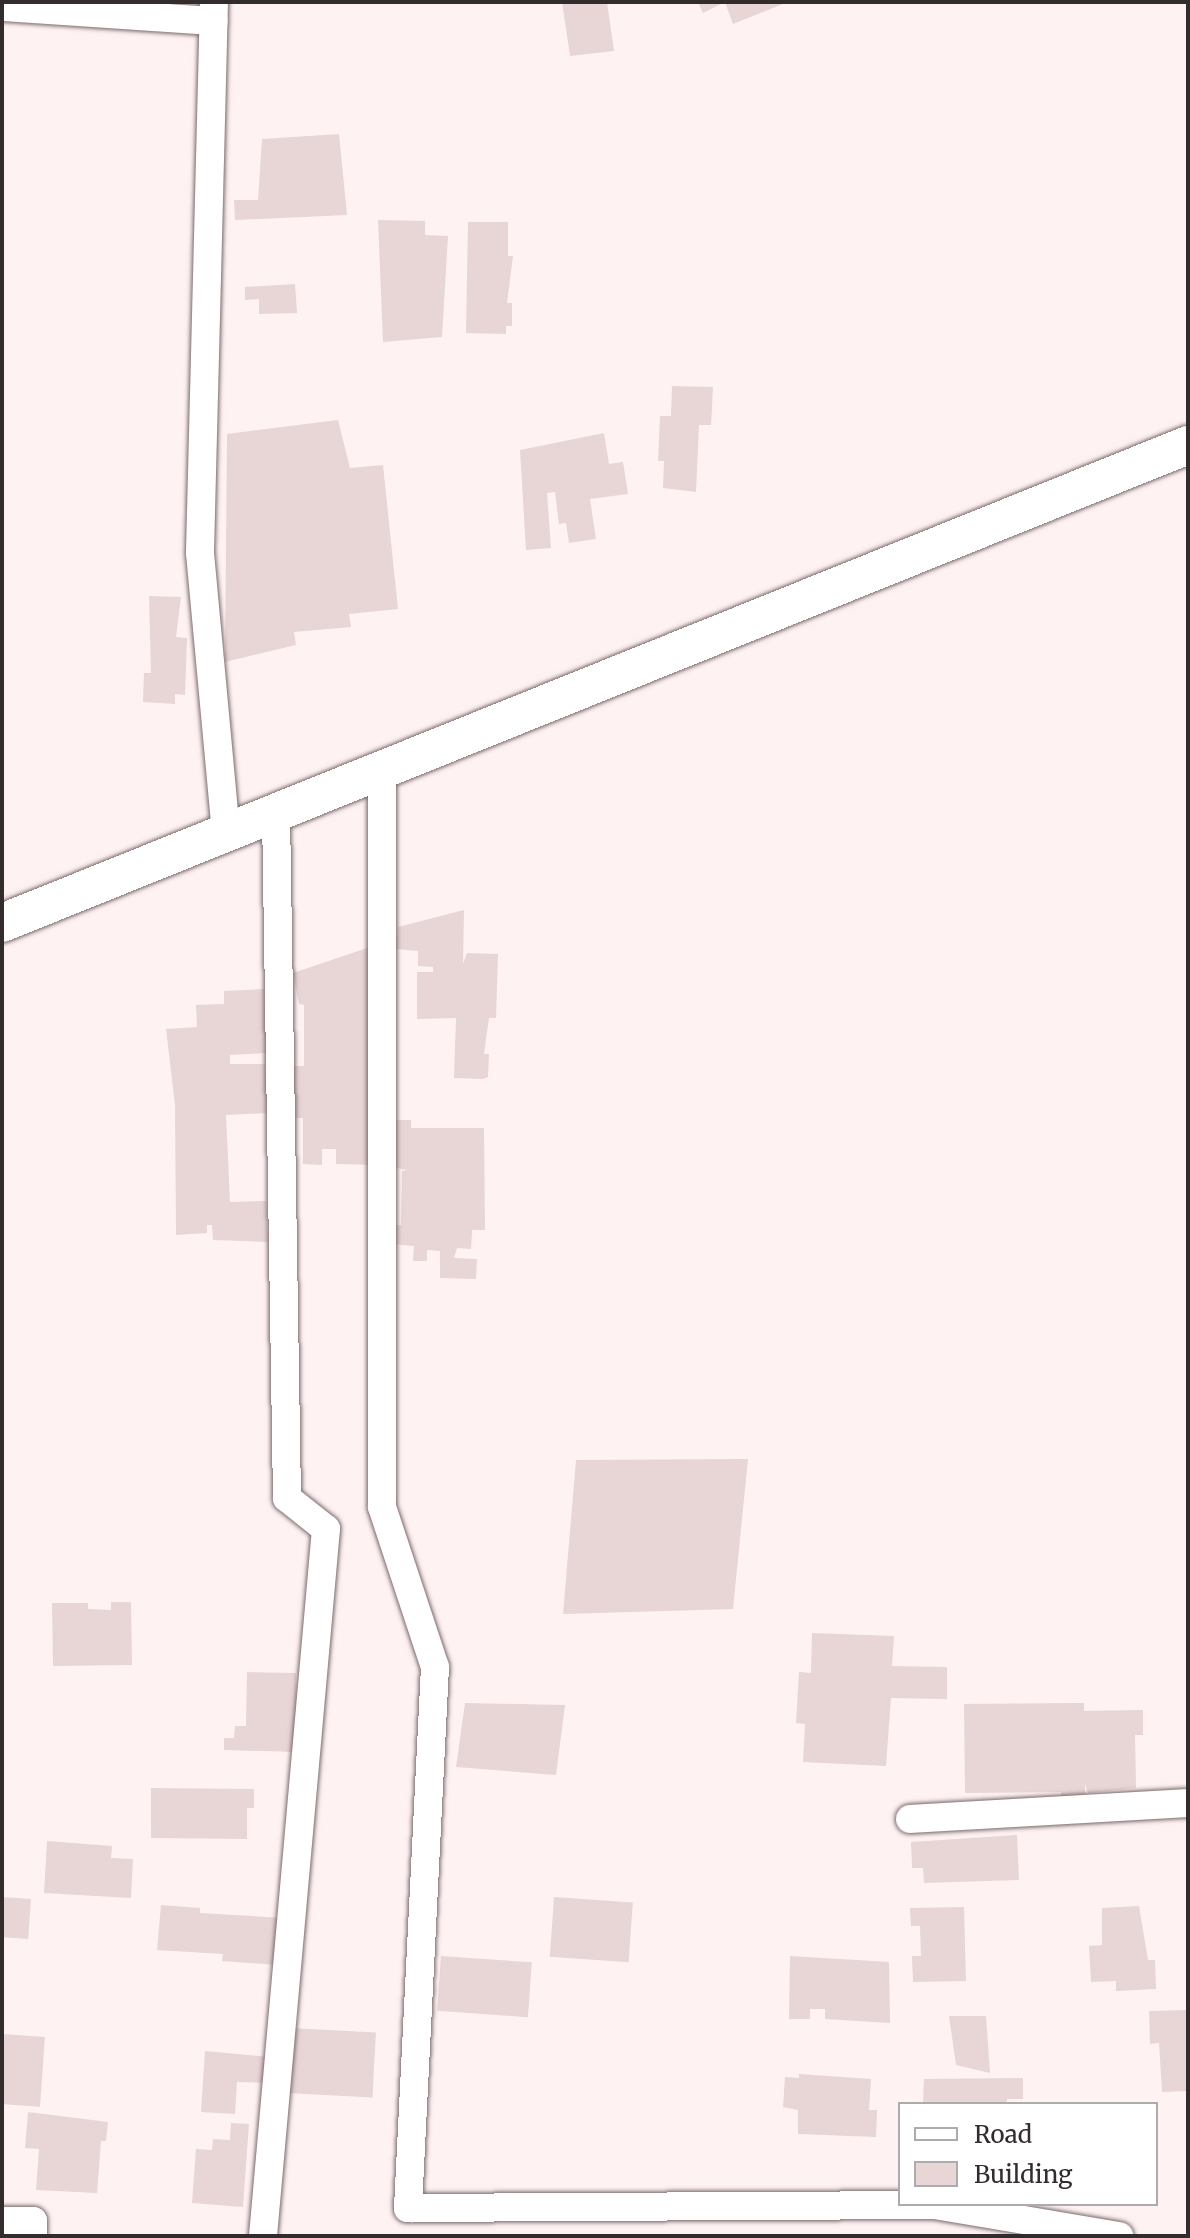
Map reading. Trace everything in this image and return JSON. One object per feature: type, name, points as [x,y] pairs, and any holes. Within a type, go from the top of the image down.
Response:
[{"type":"main road","points":[[2,923],[1188,445]]},
{"type":"street","points":[[2,7],[214,12],[200,553],[226,832]]},
{"type":"street","points":[[382,770],[382,1507],[435,1667],[408,2208],[898,2205]]},
{"type":"street","points":[[263,2236],[326,1529],[287,1498],[276,812]]},
{"type":"street","points":[[910,1819],[1188,1803]]},
{"type":"street","points":[[941,2206],[1119,2236]]},
{"type":"street","points":[[2,2221],[33,2221],[33,2236]]},
{"type":"building","points":[[562,2],[607,2],[614,51],[570,56]]},
{"type":"building","points":[[698,2],[725,2],[703,13]]},
{"type":"building","points":[[725,2],[788,2],[733,24]]},
{"type":"building","points":[[339,134],[347,215],[235,220],[234,200],[258,200],[262,139]]},
{"type":"building","points":[[378,220],[425,221],[425,235],[448,236],[442,337],[383,342]]},
{"type":"building","points":[[468,222],[508,222],[508,256],[513,256],[507,303],[512,303],[512,326],[506,326],[506,334],[466,333]]},
{"type":"building","points":[[295,284],[297,313],[259,314],[259,299],[245,300],[245,287]]},
{"type":"building","points":[[672,386],[713,387],[711,425],[699,425],[696,492],[663,488],[664,461],[658,461],[660,416],[671,416]]},
{"type":"building","points":[[338,420],[350,468],[383,465],[398,609],[349,614],[351,627],[294,632],[296,645],[225,662],[227,434]]},
{"type":"building","points":[[604,433],[609,464],[623,462],[628,494],[590,499],[596,539],[569,543],[566,523],[559,524],[555,492],[547,493],[551,548],[526,550],[520,450]]},
{"type":"building","points":[[149,596],[181,597],[176,637],[187,638],[185,695],[175,694],[175,704],[143,702],[144,673],[151,673]]},
{"type":"building","points":[[464,910],[463,964],[467,953],[498,954],[496,1018],[489,1018],[484,1054],[489,1054],[488,1077],[483,1079],[454,1078],[456,1018],[417,1019],[417,972],[433,972],[433,967],[418,966],[418,951],[396,949],[398,927]]},
{"type":"building","points":[[376,945],[377,1165],[336,1164],[336,1149],[322,1149],[322,1165],[303,1164],[303,1118],[289,1118],[289,1066],[304,1066],[304,1005],[299,1004],[293,973]]},
{"type":"building","points":[[264,989],[267,1053],[230,1055],[230,1064],[265,1064],[268,1113],[226,1115],[230,1202],[266,1201],[268,1242],[213,1240],[212,1225],[207,1225],[207,1233],[176,1235],[175,1105],[166,1029],[197,1027],[196,1005],[224,1004],[224,991]]},
{"type":"building","points":[[393,1120],[411,1120],[411,1128],[484,1128],[485,1230],[472,1230],[471,1249],[457,1248],[454,1258],[477,1259],[476,1279],[440,1278],[440,1251],[427,1250],[427,1261],[413,1261],[414,1246],[392,1244],[394,1225],[401,1225],[402,1171],[407,1170],[392,1167]]},
{"type":"building","points":[[748,1459],[733,1609],[563,1614],[576,1460]]},
{"type":"building","points":[[111,1602],[131,1602],[132,1665],[53,1666],[52,1603],[88,1603],[88,1609],[111,1610]]},
{"type":"building","points":[[812,1633],[894,1636],[892,1666],[947,1667],[947,1699],[891,1698],[886,1766],[803,1762],[805,1724],[796,1723],[799,1672],[811,1673]]},
{"type":"building","points":[[247,1672],[296,1673],[297,1752],[224,1750],[224,1738],[234,1738],[235,1726],[246,1726]]},
{"type":"building","points":[[465,1703],[565,1705],[556,1775],[456,1767]]},
{"type":"building","points":[[1084,1703],[1084,1711],[1143,1710],[1143,1735],[1135,1735],[1136,1788],[1088,1793],[1085,1784],[1085,1799],[1061,1800],[1061,1792],[965,1793],[964,1704]]},
{"type":"building","points":[[151,1788],[254,1789],[254,1808],[247,1808],[247,1839],[151,1838]]},
{"type":"building","points":[[1017,1835],[1019,1880],[924,1883],[923,1868],[912,1868],[911,1842]]},
{"type":"building","points":[[47,1841],[112,1846],[111,1858],[133,1859],[131,1898],[44,1893]]},
{"type":"building","points":[[2,1897],[31,1899],[28,1939],[2,1937]]},
{"type":"building","points":[[554,1897],[633,1903],[629,1962],[550,1957]]},
{"type":"building","points":[[161,1905],[200,1908],[200,1913],[284,1918],[279,1965],[222,1961],[223,1954],[157,1950]]},
{"type":"building","points":[[1139,1906],[1148,1960],[1155,1960],[1156,1989],[1116,1991],[1116,1981],[1091,1982],[1089,1946],[1102,1945],[1102,1908]]},
{"type":"building","points":[[964,1907],[966,1981],[913,1982],[912,1956],[921,1956],[920,1926],[911,1926],[910,1908]]},
{"type":"building","points":[[441,1956],[532,1962],[528,2017],[437,2011]]},
{"type":"building","points":[[790,1956],[889,1962],[890,2023],[825,2019],[825,2009],[810,2009],[810,2019],[789,2019]]},
{"type":"building","points":[[1188,2010],[1188,2091],[1162,2092],[1159,2043],[1150,2044],[1149,2011]]},
{"type":"building","points":[[949,2016],[986,2016],[990,2073],[956,2065]]},
{"type":"building","points":[[290,2028],[376,2033],[372,2097],[287,2093]]},
{"type":"building","points":[[2,2034],[45,2037],[40,2107],[2,2104]]},
{"type":"building","points":[[205,2051],[269,2057],[268,2083],[237,2082],[235,2114],[201,2112]]},
{"type":"building","points":[[799,2074],[871,2079],[869,2110],[877,2110],[876,2137],[798,2134],[798,2110],[783,2107],[785,2077],[799,2078]]},
{"type":"building","points":[[1023,2078],[1023,2099],[1007,2099],[1007,2102],[923,2102],[924,2079]]},
{"type":"building","points":[[28,2112],[108,2122],[106,2141],[101,2141],[97,2193],[36,2190],[39,2149],[25,2148]]},
{"type":"building","points":[[231,2123],[249,2124],[243,2207],[192,2203],[196,2149],[212,2150],[213,2139],[230,2140]]}]
